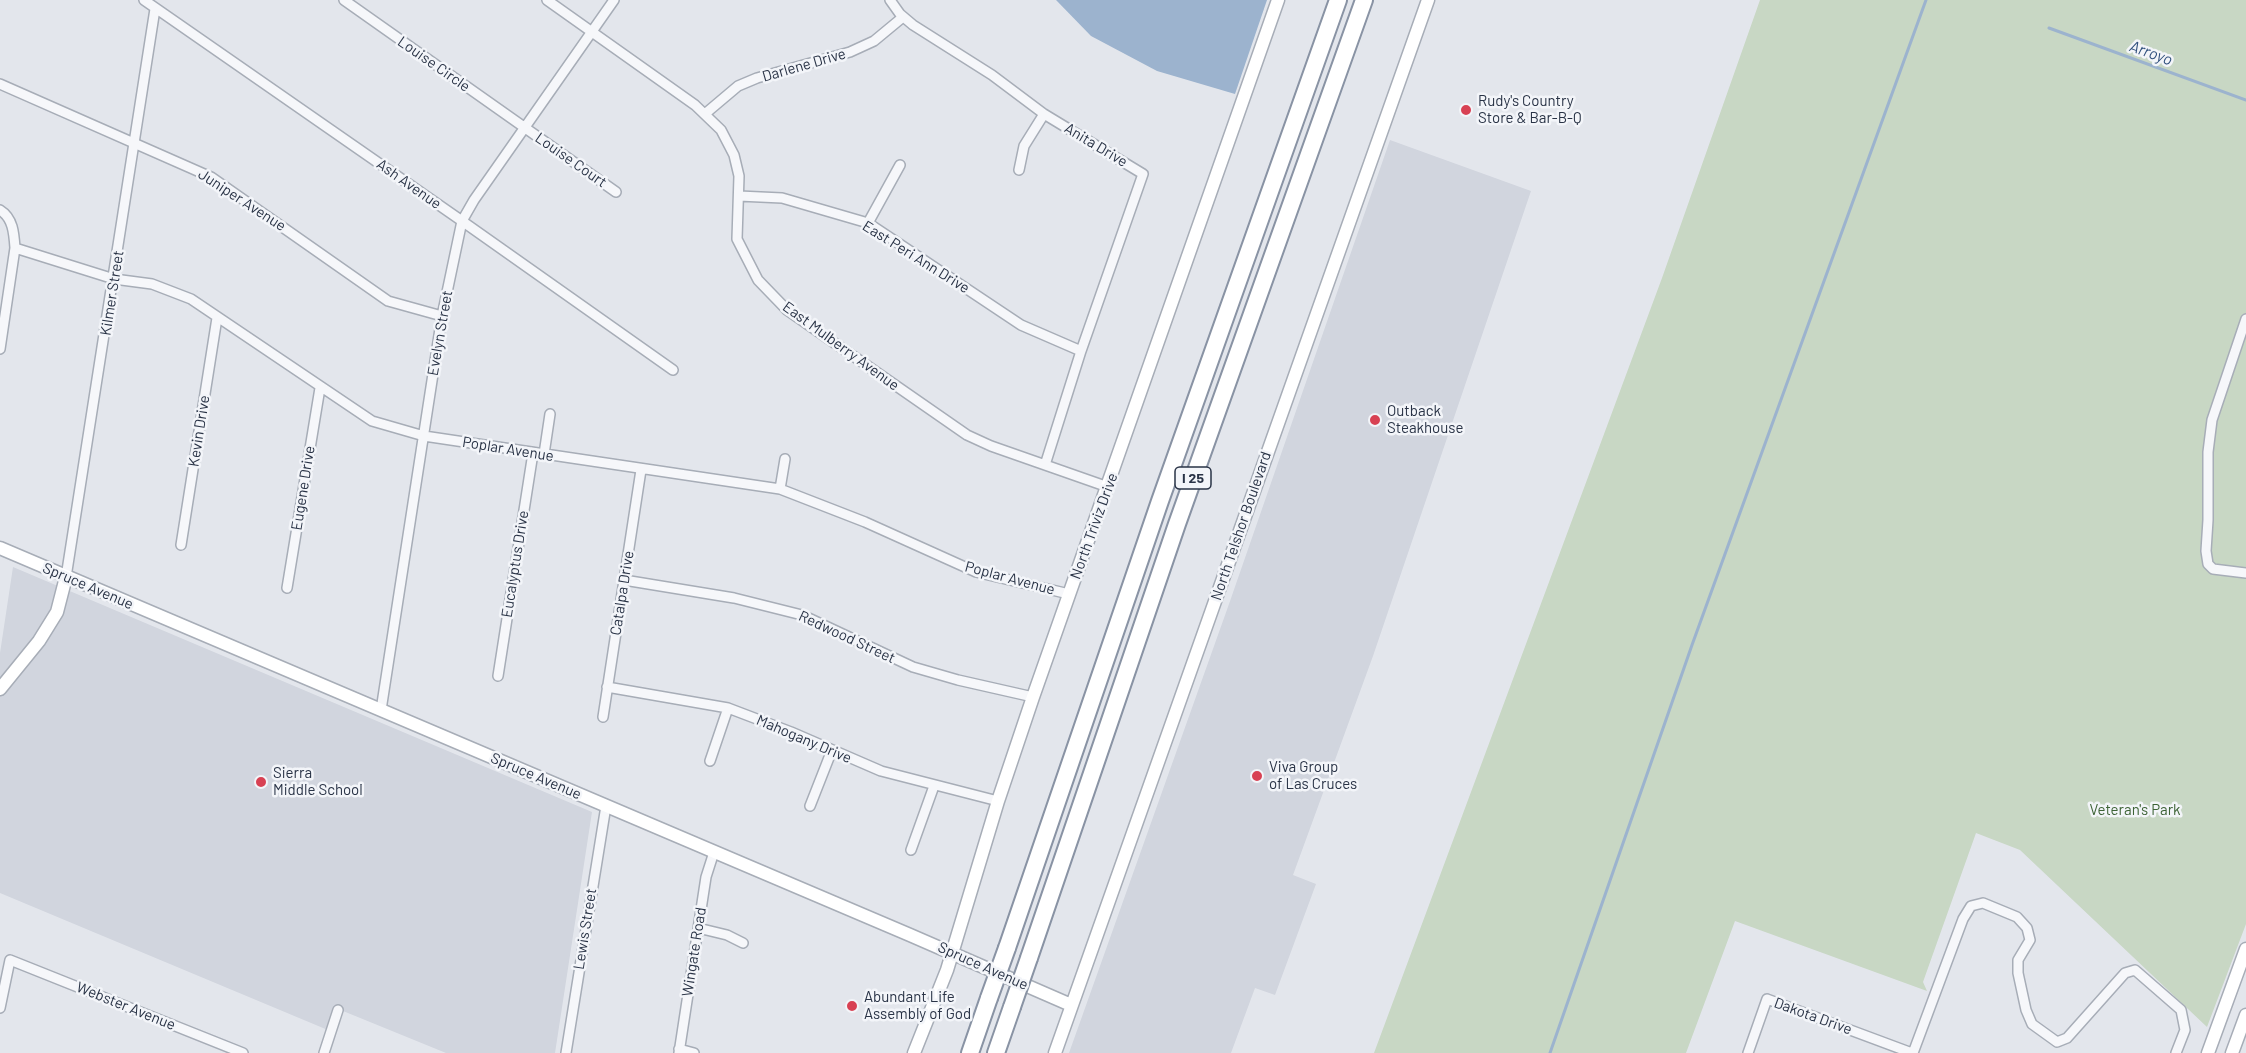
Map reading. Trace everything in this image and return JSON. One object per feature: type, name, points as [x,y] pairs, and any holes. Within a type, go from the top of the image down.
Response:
[{"type":"highway","name":"I 25","points":[[970,1053],[1161,501],[1338,0]]},
{"type":"highway","name":"I 25","points":[[996,1053],[1176,524],[1364,0]]},
{"type":"main road","name":"North Triviz Drive","points":[[914,1053],[947,970],[998,801],[1033,697],[1278,0]]},
{"type":"main road","name":"North Telshor Boulevard","points":[[1054,1053],[1428,0]]},
{"type":"main road","name":"Spruce Avenue","points":[[0,548],[952,952],[1071,1005]]},
{"type":"main road","points":[[0,689],[39,641],[57,612],[66,577]]},
{"type":"main road","points":[[2208,1053],[2241,977],[2246,949]]},
{"type":"main road","points":[[2232,1053],[2246,1015]]},
{"type":"street","name":"Ash Avenue","points":[[144,0],[673,370]]},
{"type":"street","name":"Louise Circle","points":[[340,0],[525,128]]},
{"type":"street","name":"East Mulberry Avenue","points":[[547,0],[706,113],[721,130],[732,148],[737,168],[740,196],[737,239],[758,280],[787,309],[960,431],[991,446],[1108,487]]},
{"type":"street","name":"Evelyn Street","points":[[381,710],[442,316],[462,221],[614,0]]},
{"type":"street","name":"Anita Drive","points":[[890,0],[903,17],[992,75],[1044,114],[1143,174],[1081,351],[1045,465]]},
{"type":"street","name":"Kilmer Street","points":[[66,577],[155,9]]},
{"type":"street","name":"Darlene Drive","points":[[706,113],[738,87],[757,78],[850,52],[874,41],[903,17]]},
{"type":"street","name":"Juniper Avenue","points":[[0,84],[134,141],[211,177],[388,301],[442,316]]},
{"type":"street","points":[[1019,170],[1024,146],[1044,114]]},
{"type":"street","name":"Louise Court","points":[[525,128],[616,192]]},
{"type":"street","points":[[868,224],[900,165]]},
{"type":"street","name":"East Peri Ann Drive","points":[[740,196],[782,198],[868,224],[1021,325],[1081,351]]},
{"type":"street","points":[[0,210],[13,227],[15,248],[0,349]]},
{"type":"street","name":"Poplar Avenue","points":[[15,248],[114,279],[152,284],[191,299],[372,421],[424,436],[780,489],[865,522],[976,572],[1069,594]]},
{"type":"street","name":"Kevin Drive","points":[[181,544],[217,318]]},
{"type":"street","points":[[2246,319],[2212,420],[2208,452],[2206,551],[2208,564],[2213,569],[2246,573]]},
{"type":"street","name":"Eugene Drive","points":[[287,588],[320,387]]},
{"type":"street","points":[[543,454],[549,414]]},
{"type":"street","name":"Eucalyptus Drive","points":[[498,676],[533,453]]},
{"type":"street","points":[[780,489],[785,459]]},
{"type":"street","name":"Catalpa Drive","points":[[603,717],[641,470]]},
{"type":"street","name":"Redwood Street","points":[[624,580],[734,598],[802,615],[913,667],[1033,697]]},
{"type":"street","name":"Mahogany Drive","points":[[607,687],[728,708],[881,771],[998,801]]},
{"type":"street","points":[[710,760],[728,708]]},
{"type":"street","points":[[810,806],[832,750]]},
{"type":"street","points":[[911,850],[934,786]]},
{"type":"street","name":"Lewis Street","points":[[566,1053],[606,806]]},
{"type":"street","name":"Wingate Road","points":[[679,1051],[706,877],[714,852]]},
{"type":"street","points":[[1913,1053],[1963,919],[1971,906],[1983,903],[2018,917],[2027,928],[2030,940],[2018,960],[2018,973],[2026,1010],[2032,1024],[2057,1042],[2067,1038],[2125,973],[2135,970],[2181,1010],[2185,1030],[2176,1053]]},
{"type":"street","points":[[698,928],[727,935],[743,943]]},
{"type":"street","name":"Webster Avenue","points":[[0,1008],[10,960],[243,1053]]},
{"type":"street","name":"Dakota Drive","points":[[1748,1053],[1767,999],[1913,1053]]},
{"type":"street","points":[[324,1053],[338,1010]]},
{"type":"street","points":[[679,1051],[694,1053]]},
{"type":"shaded area","points":[[1390,140],[1531,191],[1373,656],[1293,875],[1316,884],[1275,995],[1255,988],[1231,1053],[1069,1053],[1229,604]]},
{"type":"shaded area","name":"Sierra Middle School","points":[[13,567],[592,812],[555,1053],[446,1053],[343,1011],[335,1033],[0,893],[0,653]]},
{"type":"green space","name":"Veteran's Park","points":[[1760,0],[2246,0],[2246,924],[2207,1027],[2020,850],[1976,833],[1923,982],[1927,991],[1735,921],[1686,1053],[1374,1053],[1662,278]]},
{"type":"water","points":[[1056,0],[1267,0],[1235,94],[1157,71],[1091,36]]},
{"type":"waterway","points":[[1550,1053],[1692,645],[1926,0]]},
{"type":"waterway","name":"Arroyo","points":[[2049,28],[2246,100]]},
{"type":"place","name":"Rudy's Country Store & Bar-B-Q","points":[[1466,110]]},
{"type":"place","name":"Outback Steakhouse","points":[[1375,420]]},
{"type":"place","name":"Viva Group of Las Cruces","points":[[1257,776]]},
{"type":"place","name":"Sierra Middle School","points":[[261,782]]},
{"type":"place","name":"Abundant Life Assembly of God","points":[[852,1006]]}]
